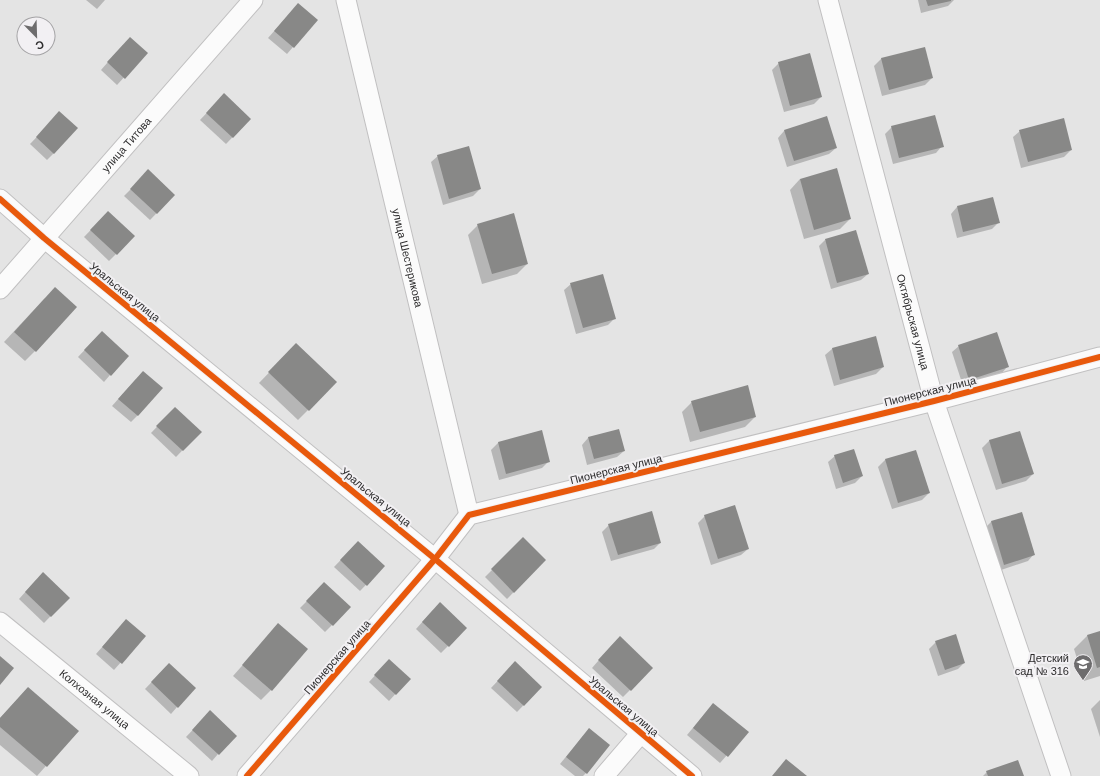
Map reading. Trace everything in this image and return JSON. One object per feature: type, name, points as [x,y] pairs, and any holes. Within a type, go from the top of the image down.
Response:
[{"type":"street","name":"улица Титова","points":[[0,289],[253,0]]},
{"type":"street","name":"улица Шестерикова","points":[[346,0],[469,515]]},
{"type":"street","name":"Октябрьская улица","points":[[828,0],[934,401],[1061,776]]},
{"type":"street","name":"Уральская улица","points":[[0,199],[44,238],[435,559],[692,776]]},
{"type":"street","name":"Пионерская улица","points":[[247,776],[435,559],[469,515],[934,401],[1100,357]]},
{"type":"street","name":"Колхозная улица","points":[[0,622],[189,776]]},
{"type":"street","points":[[604,776],[641,732]]},
{"type":"building","points":[[926,0],[951,0],[951,1],[928,6]]},
{"type":"building","points":[[298,3],[318,20],[294,48],[274,31]]},
{"type":"building","points":[[130,37],[148,53],[125,79],[107,62]]},
{"type":"building","points":[[925,47],[933,78],[889,90],[881,58]]},
{"type":"building","points":[[810,53],[822,97],[790,106],[778,62]]},
{"type":"building","points":[[224,93],[251,119],[233,138],[206,113]]},
{"type":"building","points":[[59,111],[78,128],[54,154],[36,137]]},
{"type":"building","points":[[935,115],[944,147],[899,158],[891,126]]},
{"type":"building","points":[[827,116],[837,148],[794,161],[784,130]]},
{"type":"building","points":[[1064,118],[1072,150],[1028,162],[1019,130]]},
{"type":"building","points":[[469,146],[481,189],[449,199],[437,155]]},
{"type":"building","points":[[837,168],[851,219],[814,230],[800,179]]},
{"type":"building","points":[[148,169],[175,195],[157,214],[130,189]]},
{"type":"building","points":[[993,197],[1000,223],[963,232],[957,206]]},
{"type":"building","points":[[108,211],[135,236],[117,255],[90,230]]},
{"type":"building","points":[[514,213],[528,264],[492,274],[477,224]]},
{"type":"building","points":[[856,230],[869,274],[837,283],[825,239]]},
{"type":"building","points":[[603,274],[616,319],[583,328],[570,283]]},
{"type":"building","points":[[55,287],[77,307],[36,352],[14,332]]},
{"type":"building","points":[[102,331],[129,356],[111,376],[84,350]]},
{"type":"building","points":[[997,332],[1009,367],[969,380],[958,345]]},
{"type":"building","points":[[876,336],[884,367],[840,380],[832,348]]},
{"type":"building","points":[[296,343],[337,382],[309,411],[268,372]]},
{"type":"building","points":[[143,371],[163,388],[138,416],[118,399]]},
{"type":"building","points":[[748,385],[756,417],[700,432],[691,401]]},
{"type":"building","points":[[175,407],[202,432],[183,451],[156,426]]},
{"type":"building","points":[[619,429],[625,451],[594,459],[588,437]]},
{"type":"building","points":[[542,430],[550,462],[506,474],[498,442]]},
{"type":"building","points":[[1020,431],[1034,474],[1002,484],[989,440]]},
{"type":"building","points":[[854,449],[863,476],[843,483],[834,455]]},
{"type":"building","points":[[916,450],[930,493],[898,503],[885,459]]},
{"type":"building","points":[[735,505],[749,549],[718,559],[704,515]]},
{"type":"building","points":[[652,511],[661,543],[618,555],[608,524]]},
{"type":"building","points":[[1022,512],[1035,555],[1004,565],[991,521]]},
{"type":"building","points":[[523,537],[546,560],[514,593],[491,569]]},
{"type":"building","points":[[358,541],[385,566],[367,586],[340,560]]},
{"type":"building","points":[[43,572],[70,598],[51,617],[25,592]]},
{"type":"building","points":[[324,582],[351,607],[333,626],[306,601]]},
{"type":"building","points":[[440,602],[467,628],[449,647],[422,622]]},
{"type":"building","points":[[126,619],[146,636],[122,664],[102,647]]},
{"type":"building","points":[[278,623],[308,649],[272,691],[242,665]]},
{"type":"building","points":[[1100,631],[1100,667],[1097,668],[1087,635]]},
{"type":"building","points":[[956,634],[965,663],[945,670],[935,641]]},
{"type":"building","points":[[620,636],[653,668],[631,691],[598,660]]},
{"type":"building","points":[[0,656],[14,668],[0,685]]},
{"type":"building","points":[[389,659],[411,679],[396,695],[374,675]]},
{"type":"building","points":[[515,661],[542,687],[524,706],[497,681]]},
{"type":"building","points":[[169,663],[196,688],[178,708],[151,682]]},
{"type":"building","points":[[28,687],[79,731],[47,767],[0,727],[0,718]]},
{"type":"building","points":[[713,703],[749,732],[728,757],[693,728]]},
{"type":"building","points":[[210,710],[237,736],[219,755],[192,730]]},
{"type":"building","points":[[589,728],[610,745],[587,774],[566,757]]},
{"type":"building","points":[[786,759],[807,776],[772,776]]},
{"type":"building","points":[[1018,760],[1024,776],[988,776],[986,771]]},
{"type":"cycle path","points":[[0,199],[44,238],[435,559],[692,776]]},
{"type":"cycle path","points":[[247,776],[435,559],[469,515],[934,401],[1100,357]]},
{"type":"place","name":"Детский сад № 316","points":[[1083,681]]}]
